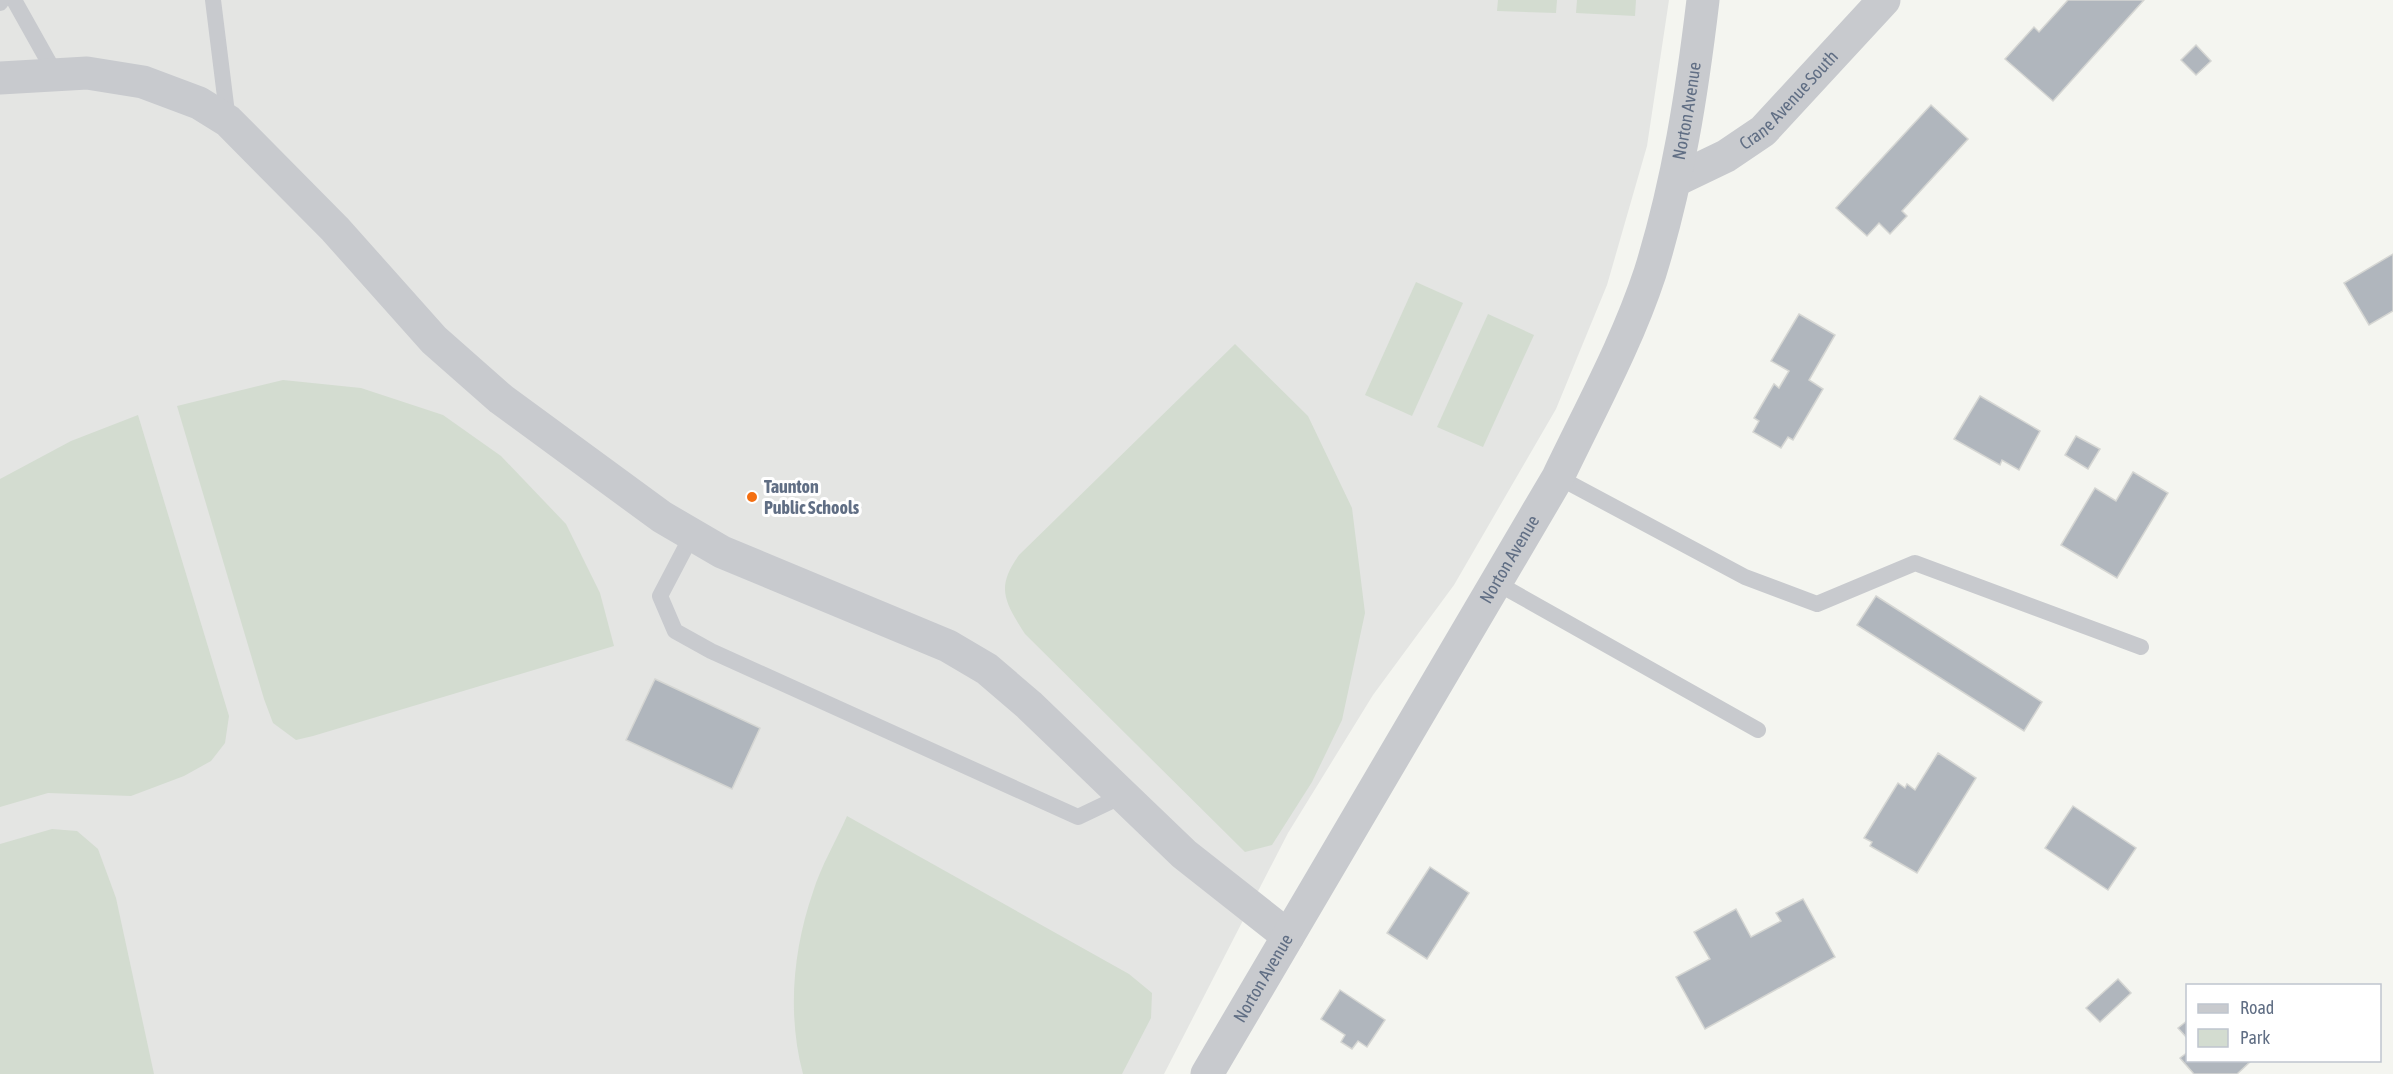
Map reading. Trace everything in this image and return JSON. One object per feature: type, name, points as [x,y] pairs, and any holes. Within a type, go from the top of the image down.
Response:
[{"type":"street","name":"Norton Avenue","points":[[1207,1074],[1558,477],[1636,309],[1649,274],[1676,180],[1691,101],[1703,0]]},
{"type":"street","name":"Crane Avenue South","points":[[1676,180],[1726,156],[1763,131],[1884,0]]},
{"type":"street","points":[[0,78],[87,73],[143,82],[199,103],[228,121],[335,229],[434,340],[501,399],[662,517],[722,552],[948,646],[987,669],[1029,705],[1184,854],[1288,936]]},
{"type":"lane","points":[[14,0],[56,75]]},
{"type":"lane","points":[[213,0],[228,121]]},
{"type":"lane","points":[[1558,477],[1745,577],[1817,604],[1916,563],[2141,647]]},
{"type":"lane","points":[[692,535],[660,596],[675,631],[711,651],[1078,817],[1122,796]]},
{"type":"lane","points":[[1495,582],[1758,730]]},
{"type":"shaded area","name":"Taunton Public Schools","points":[[0,0],[1669,0],[1647,146],[1607,285],[1556,409],[1454,585],[1373,695],[1288,833],[1164,1074],[0,1074]]},
{"type":"green space","points":[[1498,0],[1557,0],[1556,13],[1497,11]]},
{"type":"green space","points":[[1577,0],[1636,0],[1635,16],[1576,13]]},
{"type":"green space","points":[[1416,282],[1463,303],[1412,416],[1365,395]]},
{"type":"green space","points":[[1488,314],[1534,335],[1483,447],[1437,427]]},
{"type":"green space","points":[[1235,344],[1308,416],[1352,508],[1365,613],[1342,720],[1312,782],[1272,845],[1245,852],[1025,634],[1008,604],[1005,586],[1007,577],[1019,555]]},
{"type":"green space","points":[[283,380],[361,388],[443,415],[501,456],[566,524],[600,593],[614,646],[296,740],[273,723],[177,406]]},
{"type":"green space","points":[[138,415],[229,716],[225,743],[211,761],[184,776],[131,796],[48,793],[0,807],[0,479],[71,441]]},
{"type":"green space","points":[[847,816],[1129,974],[1152,993],[1151,1018],[1122,1074],[803,1074],[795,1028],[797,959],[806,914],[816,882]]},
{"type":"green space","points":[[52,829],[77,831],[98,849],[116,898],[154,1074],[0,1074],[0,844]]},
{"type":"building","points":[[2068,0],[2144,0],[2053,101],[2005,59],[2034,27],[2039,32]]},
{"type":"building","points":[[2196,45],[2211,61],[2196,75],[2181,60]]},
{"type":"building","points":[[1931,105],[1968,139],[1902,211],[1907,216],[1890,234],[1879,223],[1867,236],[1836,208]]},
{"type":"building","points":[[2393,254],[2393,311],[2369,325],[2344,283]]},
{"type":"building","points":[[1799,314],[1835,335],[1809,380],[1823,389],[1793,440],[1788,437],[1781,448],[1753,432],[1759,421],[1754,418],[1774,384],[1779,388],[1789,371],[1771,361]]},
{"type":"building","points":[[1980,396],[2040,431],[2019,470],[2002,460],[2000,465],[1954,439]]},
{"type":"building","points":[[2076,436],[2100,449],[2088,469],[2065,455]]},
{"type":"building","points":[[2133,472],[2168,493],[2117,578],[2061,545],[2095,488],[2116,501]]},
{"type":"building","points":[[1876,596],[2042,702],[2024,731],[1857,625]]},
{"type":"building","points":[[655,679],[760,728],[732,789],[626,740]]},
{"type":"building","points":[[1938,753],[1976,778],[1917,873],[1870,846],[1872,842],[1864,838],[1898,783],[1905,788],[1907,784],[1915,790]]},
{"type":"building","points":[[2073,806],[2136,848],[2108,890],[2045,848]]},
{"type":"building","points":[[1430,867],[1469,893],[1427,959],[1387,933]]},
{"type":"building","points":[[1803,899],[1835,957],[1705,1029],[1676,977],[1710,959],[1694,932],[1736,909],[1751,937],[1781,921],[1776,913]]},
{"type":"building","points":[[2118,979],[2131,993],[2100,1022],[2086,1008]]},
{"type":"building","points":[[1340,990],[1385,1020],[1367,1047],[1358,1041],[1352,1049],[1341,1042],[1345,1035],[1321,1019]]},
{"type":"building","points":[[2186,1022],[2186,1037],[2178,1028]]},
{"type":"building","points":[[2186,1054],[2186,1062],[2250,1062],[2237,1074],[2194,1074],[2180,1058]]},
{"type":"place","name":"Taunton Public Schools","points":[[752,497]]}]
